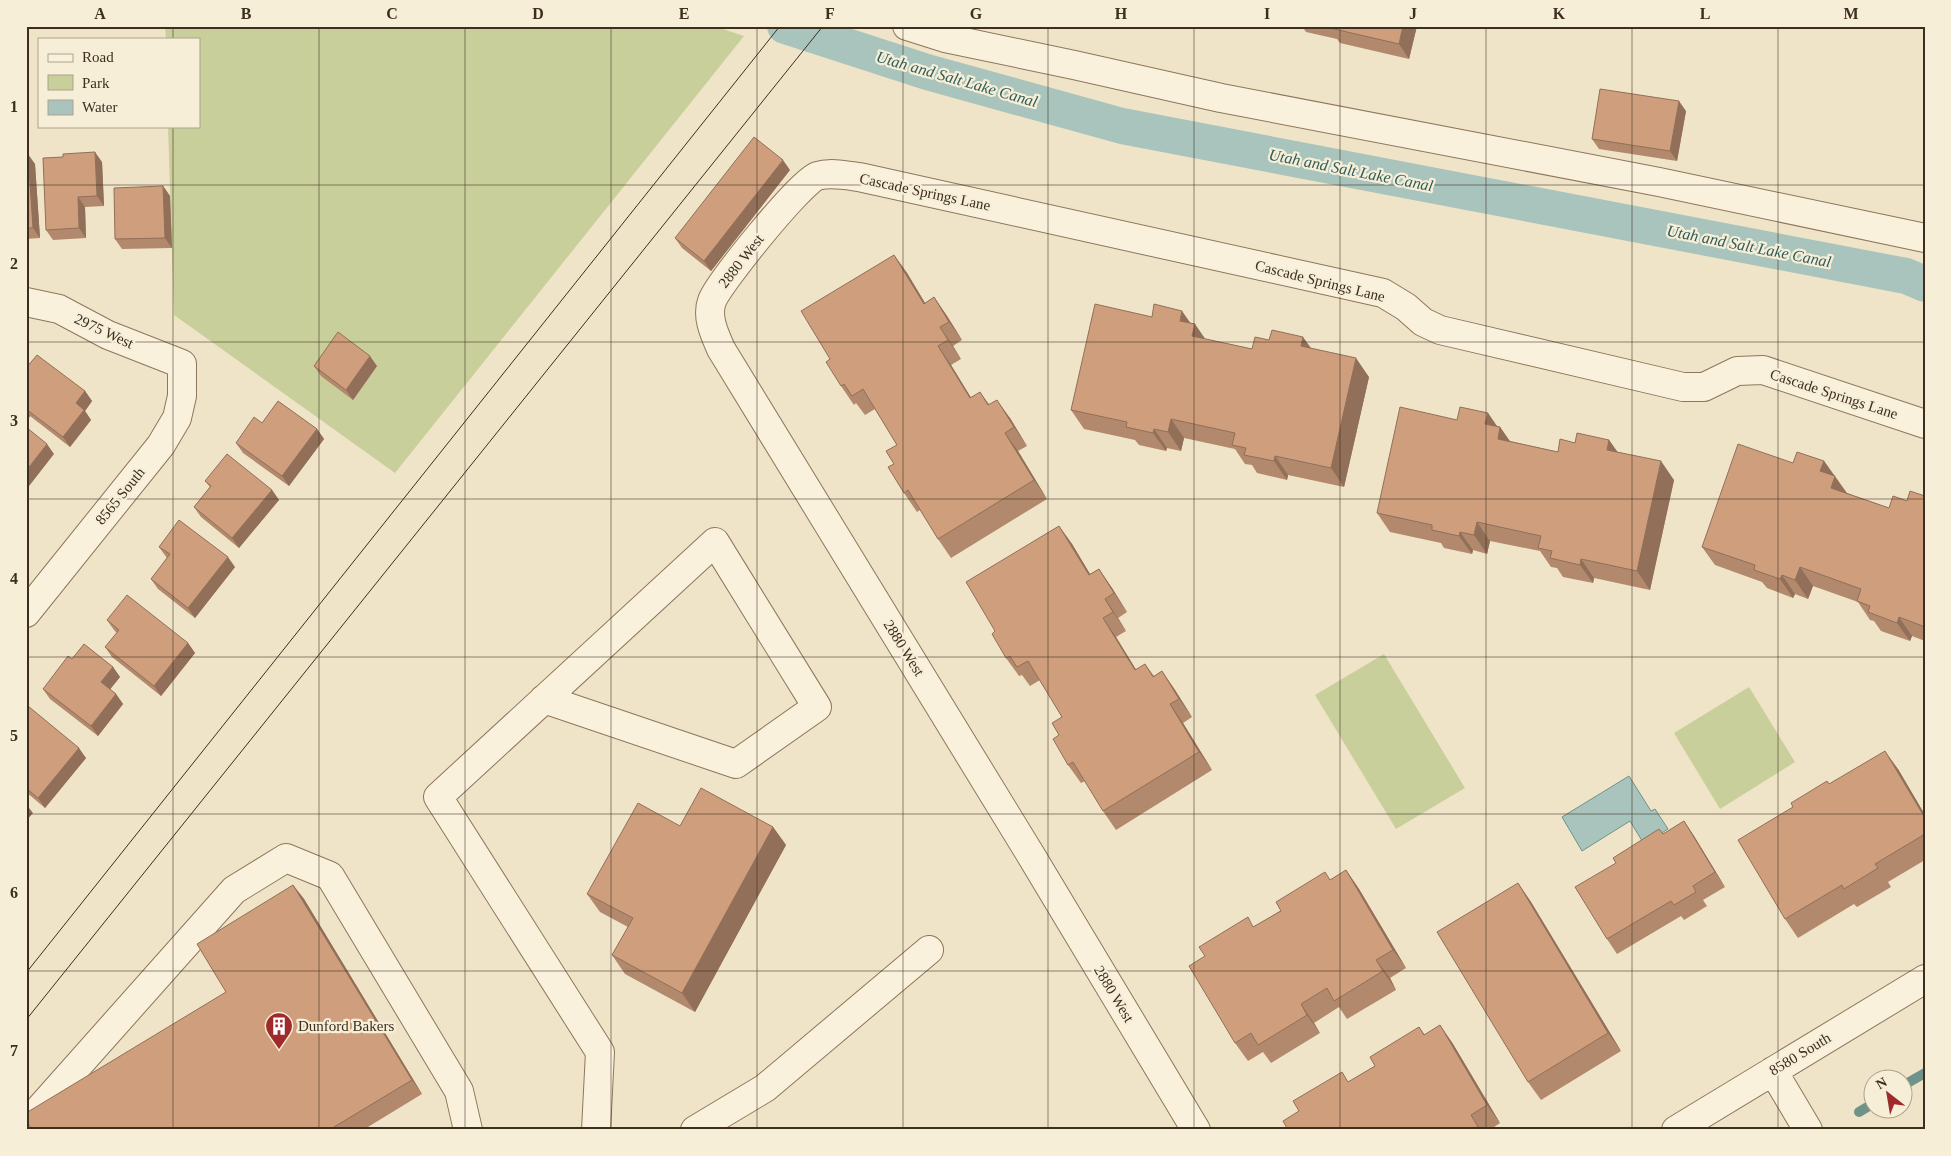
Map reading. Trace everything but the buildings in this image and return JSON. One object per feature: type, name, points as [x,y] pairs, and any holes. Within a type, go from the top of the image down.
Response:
[{"type":"street","points":[[907,26],[945,38],[1221,98],[1659,182],[1925,238]]},
{"type":"street","name":"Cascade Springs Lane","points":[[816,176],[834,174],[859,177],[1382,294],[1406,307],[1422,322],[1440,330],[1683,387],[1704,387],[1737,371],[1763,370],[1925,424]]},
{"type":"street","name":"2880 West","points":[[816,176],[797,191],[724,280],[712,302],[711,325],[721,349],[1032,857],[1196,1130]]},
{"type":"street","name":"2975 West","points":[[26,302],[58,309],[108,335],[182,364]]},
{"type":"street","name":"8565 South","points":[[26,613],[161,445],[177,418],[182,396],[182,364]]},
{"type":"street","points":[[544,699],[736,764],[817,707],[715,542],[544,699],[438,797],[600,1052],[596,1130]]},
{"type":"street","points":[[26,1124],[234,890],[286,858],[330,876],[459,1091],[468,1130]]},
{"type":"street","points":[[695,1130],[764,1088],[929,950]]},
{"type":"street","name":"8580 South","points":[[1676,1130],[1925,979]]},
{"type":"street","points":[[1772,1071],[1808,1130]]},
{"type":"green space","points":[[165,26],[714,26],[744,36],[395,473],[174,315],[168,128],[200,128],[200,38],[166,38]]},
{"type":"green space","points":[[1384,654],[1465,788],[1396,829],[1315,695]]},
{"type":"green space","points":[[1749,687],[1795,762],[1720,809],[1674,733]]},
{"type":"water","points":[[1629,776],[1651,811],[1655,809],[1668,829],[1644,844],[1630,821],[1582,851],[1562,817]]},
{"type":"waterway","name":"Utah and Salt Lake Canal","points":[[785,26],[927,72],[1122,126],[1906,276],[1925,284]]},
{"type":"waterway","points":[[1914,1079],[1925,1073]]},
{"type":"waterway","points":[[1859,1112],[1864,1109]]},
{"type":"tram line","points":[[26,973],[780,26]]},
{"type":"tram line","points":[[26,1020],[823,26]]},
{"type":"place","name":"Dunford Bakers","points":[[279,1050]]}]
